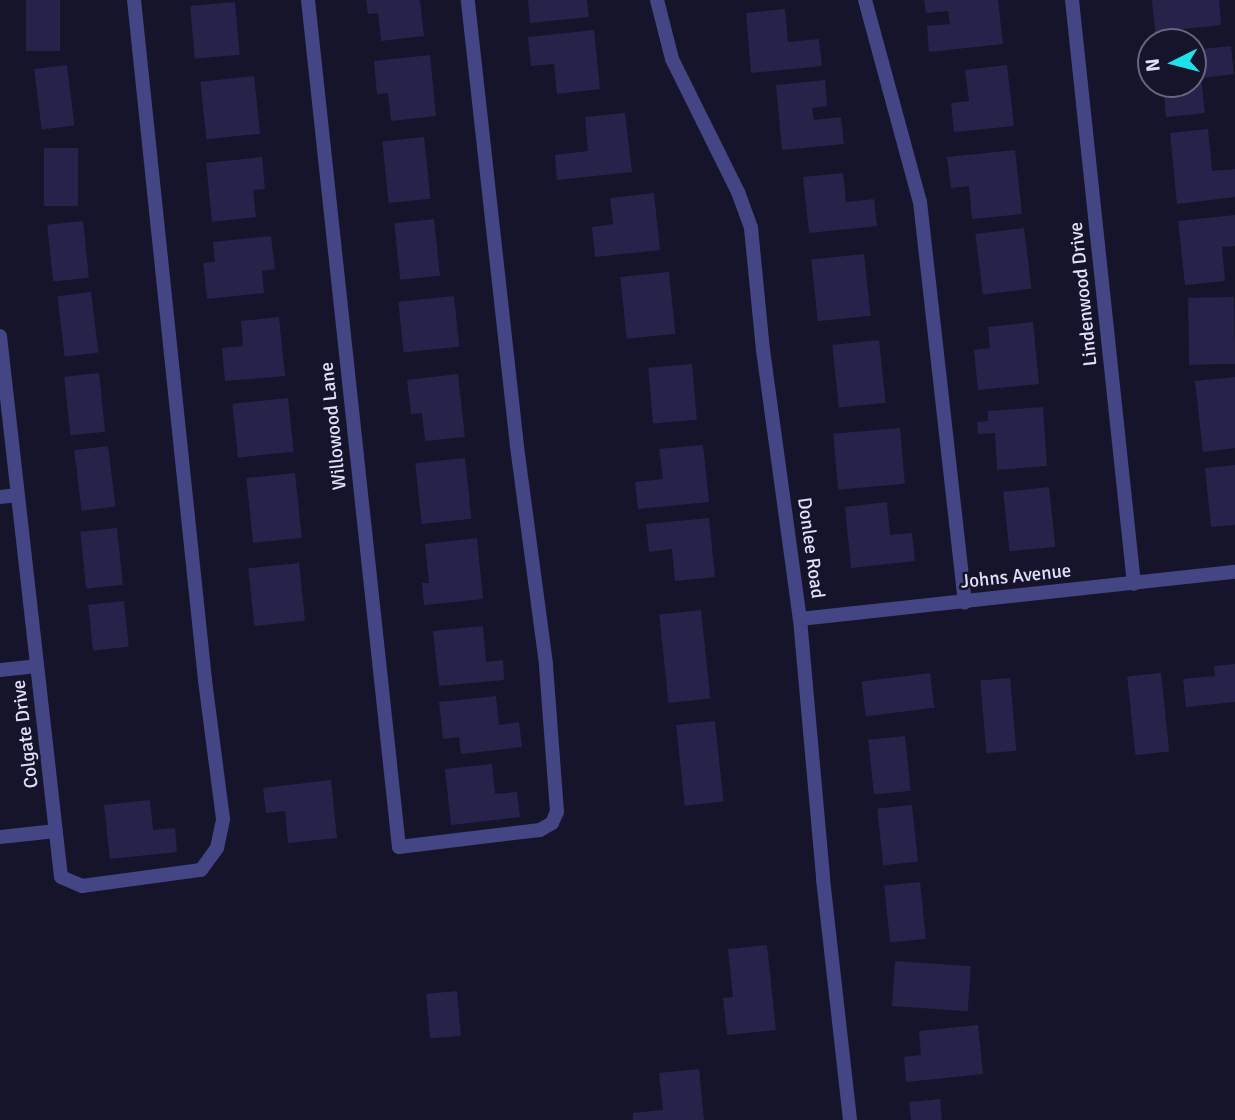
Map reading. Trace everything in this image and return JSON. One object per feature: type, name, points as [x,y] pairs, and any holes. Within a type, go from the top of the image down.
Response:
[{"type":"street","name":"Colgate Drive","points":[[0,336],[61,877],[82,886],[201,870],[218,848],[223,819],[205,680],[134,0]]},
{"type":"street","name":"Willowood Lane","points":[[308,0],[399,847],[540,830],[552,823],[556,812],[546,664],[517,446],[468,0]]},
{"type":"street","name":"Donlee Road","points":[[657,0],[671,59],[738,192],[751,228],[763,350],[800,619],[823,879],[849,1120]]},
{"type":"street","points":[[865,0],[920,201],[965,602]]},
{"type":"street","name":"Lindenwood Drive","points":[[1072,0],[1134,584]]},
{"type":"street","points":[[0,497],[17,495]]},
{"type":"street","name":"Johns Avenue","points":[[800,619],[1235,572]]},
{"type":"street","points":[[0,670],[37,666]]},
{"type":"street","points":[[0,837],[56,831]]},
{"type":"building","points":[[26,0],[60,0],[60,51],[26,51]]},
{"type":"building","points":[[366,0],[420,0],[424,36],[381,41],[378,13],[368,14]]},
{"type":"building","points":[[528,0],[587,0],[589,17],[530,23]]},
{"type":"building","points":[[924,0],[998,0],[1003,44],[929,52],[927,26],[950,24],[948,11],[926,13]]},
{"type":"building","points":[[1152,0],[1219,0],[1221,25],[1155,28]]},
{"type":"building","points":[[235,2],[240,55],[195,59],[190,6]]},
{"type":"building","points":[[785,9],[788,42],[819,39],[822,66],[751,73],[746,13]]},
{"type":"building","points":[[594,30],[600,89],[557,94],[554,64],[531,66],[528,37]]},
{"type":"building","points":[[1231,46],[1234,74],[1207,77],[1207,49]]},
{"type":"building","points":[[430,55],[436,116],[391,121],[388,93],[377,94],[374,61]]},
{"type":"building","points":[[67,65],[74,126],[42,130],[34,69]]},
{"type":"building","points":[[1007,65],[1014,126],[954,132],[951,103],[969,101],[965,70]]},
{"type":"building","points":[[254,76],[260,134],[206,139],[200,82]]},
{"type":"building","points":[[825,80],[827,106],[812,108],[814,120],[841,117],[844,144],[782,150],[776,85]]},
{"type":"building","points":[[1164,98],[1203,98],[1205,113],[1166,117]]},
{"type":"building","points":[[625,113],[632,172],[557,180],[555,155],[588,151],[585,117]]},
{"type":"building","points":[[1208,129],[1212,171],[1235,169],[1235,197],[1177,204],[1170,133]]},
{"type":"building","points":[[424,137],[430,199],[389,203],[382,141]]},
{"type":"building","points":[[44,148],[78,148],[78,206],[44,206]]},
{"type":"building","points":[[1015,150],[1022,214],[972,219],[969,186],[951,188],[947,157]]},
{"type":"building","points":[[262,157],[265,189],[253,190],[256,217],[212,222],[206,163]]},
{"type":"building","points":[[843,173],[846,202],[874,199],[877,226],[809,233],[803,177]]},
{"type":"building","points":[[654,193],[660,250],[595,257],[592,227],[613,224],[610,198]]},
{"type":"building","points":[[1235,215],[1235,246],[1222,247],[1225,281],[1185,285],[1178,221]]},
{"type":"building","points":[[434,219],[440,276],[400,280],[394,223]]},
{"type":"building","points":[[83,221],[89,278],[53,281],[47,225]]},
{"type":"building","points":[[1024,228],[1031,289],[983,295],[975,234]]},
{"type":"building","points":[[271,236],[275,269],[262,271],[264,293],[207,299],[203,263],[215,262],[213,242]]},
{"type":"building","points":[[864,254],[870,316],[818,321],[811,260]]},
{"type":"building","points":[[669,272],[675,334],[627,339],[620,277]]},
{"type":"building","points":[[91,292],[98,353],[65,357],[57,296]]},
{"type":"building","points":[[454,296],[459,347],[404,353],[398,302]]},
{"type":"building","points":[[1234,297],[1235,364],[1189,365],[1188,298]]},
{"type":"building","points":[[279,317],[285,376],[225,381],[222,348],[243,346],[241,321]]},
{"type":"building","points":[[1033,322],[1039,384],[978,390],[974,350],[990,348],[988,327]]},
{"type":"building","points":[[879,340],[886,403],[839,408],[832,345]]},
{"type":"building","points":[[692,364],[697,420],[653,424],[648,368]]},
{"type":"building","points":[[99,373],[105,432],[70,435],[64,377]]},
{"type":"building","points":[[458,374],[465,437],[425,441],[422,413],[411,414],[407,380]]},
{"type":"building","points":[[1235,377],[1235,448],[1203,452],[1195,381]]},
{"type":"building","points":[[288,398],[294,452],[238,458],[232,404]]},
{"type":"building","points":[[1043,407],[1047,466],[997,470],[995,433],[978,434],[977,422],[988,421],[988,411]]},
{"type":"building","points":[[900,428],[905,484],[838,490],[833,434]]},
{"type":"building","points":[[703,445],[709,502],[638,509],[635,482],[663,479],[659,449]]},
{"type":"building","points":[[108,446],[115,507],[82,511],[74,450]]},
{"type":"building","points":[[465,458],[471,519],[422,524],[415,463]]},
{"type":"building","points":[[1235,465],[1235,525],[1211,527],[1205,468]]},
{"type":"building","points":[[295,473],[302,538],[253,543],[246,478]]},
{"type":"building","points":[[1049,487],[1055,547],[1010,551],[1003,492]]},
{"type":"building","points":[[887,502],[890,535],[912,533],[915,561],[851,568],[845,507]]},
{"type":"building","points":[[709,518],[715,577],[675,581],[672,549],[649,552],[646,524]]},
{"type":"building","points":[[117,528],[123,585],[86,589],[80,532]]},
{"type":"building","points":[[477,538],[483,599],[424,605],[422,583],[429,583],[425,544]]},
{"type":"building","points":[[299,563],[305,621],[254,626],[248,568]]},
{"type":"building","points":[[124,601],[129,647],[93,651],[88,605]]},
{"type":"building","points":[[701,610],[710,699],[669,703],[659,614]]},
{"type":"building","points":[[483,626],[486,662],[503,660],[504,680],[439,686],[433,631]]},
{"type":"building","points":[[1235,664],[1235,702],[1186,707],[1183,679],[1215,676],[1214,666]]},
{"type":"building","points":[[930,673],[934,708],[866,716],[862,681]]},
{"type":"building","points":[[1161,673],[1169,752],[1135,755],[1127,677]]},
{"type":"building","points":[[1010,678],[1016,751],[986,753],[980,681]]},
{"type":"building","points":[[496,696],[499,725],[519,722],[522,747],[461,754],[459,737],[443,739],[439,702]]},
{"type":"building","points":[[715,721],[723,802],[685,806],[676,725]]},
{"type":"building","points":[[905,736],[911,791],[874,795],[868,740]]},
{"type":"building","points":[[492,764],[495,794],[517,792],[520,817],[451,825],[445,769]]},
{"type":"building","points":[[331,780],[337,838],[288,843],[285,811],[266,813],[263,788]]},
{"type":"building","points":[[150,800],[153,830],[175,828],[177,852],[110,859],[104,805]]},
{"type":"building","points":[[912,805],[918,862],[883,865],[877,809]]},
{"type":"building","points":[[920,882],[926,939],[890,942],[884,886]]},
{"type":"building","points":[[767,945],[776,1030],[727,1035],[723,998],[733,997],[728,949]]},
{"type":"building","points":[[895,961],[971,966],[968,1011],[892,1006]]},
{"type":"building","points":[[457,991],[461,1036],[430,1039],[426,994]]},
{"type":"building","points":[[978,1025],[983,1074],[906,1082],[904,1057],[921,1055],[919,1031]]},
{"type":"building","points":[[699,1069],[704,1120],[633,1120],[633,1113],[663,1110],[659,1073]]},
{"type":"building","points":[[940,1099],[942,1120],[911,1120],[909,1102]]}]
